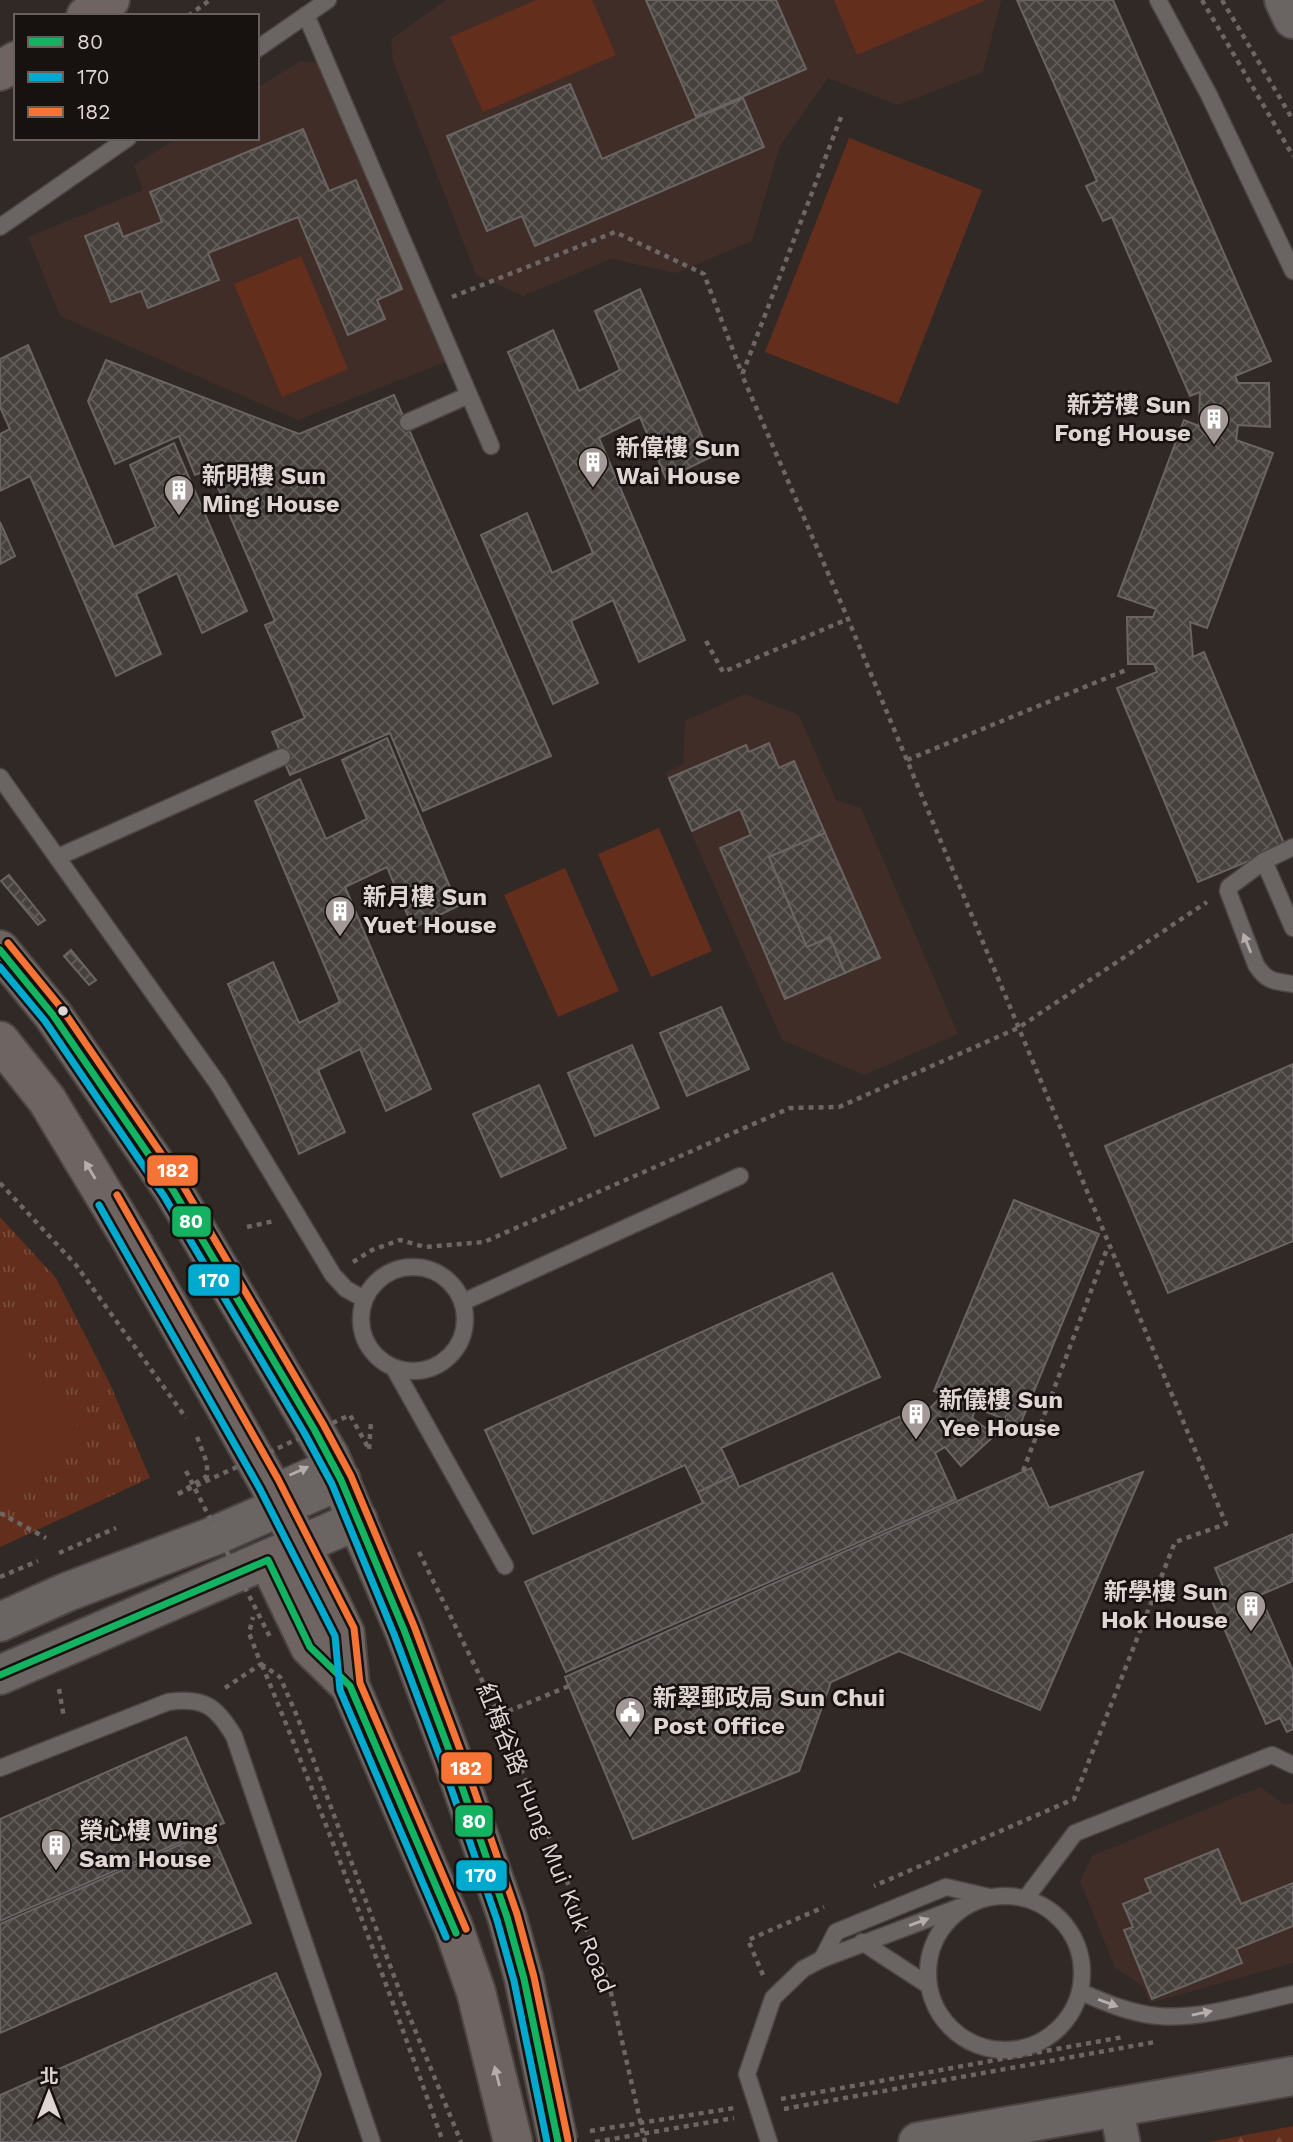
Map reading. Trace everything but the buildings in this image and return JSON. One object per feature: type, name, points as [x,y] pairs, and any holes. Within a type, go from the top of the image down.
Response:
[{"type":"main road","points":[[89,14],[110,0]]},
{"type":"main road","points":[[1284,0],[1293,19]]},
{"type":"main road","points":[[0,950],[53,1015],[173,1189],[335,1469],[404,1630],[452,1758],[507,1917],[568,2137]]},
{"type":"main road","points":[[0,1041],[47,1100],[129,1236],[275,1495],[284,1553],[345,1633],[350,1686],[453,1926],[476,1992],[513,2142]]},
{"type":"main road","points":[[0,1622],[67,1592],[173,1531],[275,1495],[335,1469]]},
{"type":"main road","points":[[0,1675],[358,1520]]},
{"type":"main road","points":[[918,2142],[1119,2125],[1293,2076]]},
{"type":"lane","points":[[259,48],[328,0]]},
{"type":"lane","points":[[1158,0],[1209,95],[1293,271]]},
{"type":"lane","points":[[306,15],[491,446]]},
{"type":"lane","points":[[0,227],[125,140]]},
{"type":"lane","points":[[408,422],[469,395]]},
{"type":"lane","points":[[58,858],[282,757]]},
{"type":"lane","points":[[0,777],[218,1084],[333,1275],[346,1289],[364,1299]]},
{"type":"lane","points":[[1293,847],[1264,861],[1229,887],[1229,897],[1256,965],[1269,980],[1293,984]]},
{"type":"lane","points":[[1264,861],[1293,928]]},
{"type":"lane","points":[[463,1301],[740,1176]]},
{"type":"lane","points":[[405,1267],[423,1268],[440,1274],[454,1286],[463,1301],[463,1335],[443,1362],[411,1371],[394,1368],[380,1359],[369,1347],[362,1332],[360,1315],[364,1299],[374,1284],[388,1273],[405,1267]]},
{"type":"lane","points":[[394,1368],[505,1566]]},
{"type":"lane","points":[[0,1768],[168,1702],[186,1700],[202,1703],[222,1715],[234,1736],[373,2142]]},
{"type":"lane","points":[[1026,1898],[1075,1833],[1272,1755],[1293,1765]]},
{"type":"lane","points":[[822,1959],[836,1932],[946,1887],[982,1899]]},
{"type":"lane","points":[[769,2142],[747,2074],[773,1998],[803,1969],[862,1942],[982,1899],[1008,1895],[1026,1898],[1048,1908],[1066,1924],[1078,1945],[1083,1969],[1081,1992],[1069,2016],[1051,2035],[1027,2047],[1002,2050],[975,2044],[953,2030],[937,2010],[928,1985],[929,1959],[937,1935],[954,1915],[982,1899]]},
{"type":"lane","points":[[862,1942],[928,1985]]},
{"type":"lane","points":[[1081,1992],[1135,2012],[1182,2017],[1293,1994]]},
{"type":"path","points":[[191,14],[210,0]]},
{"type":"path","points":[[1202,0],[1293,156]]},
{"type":"path","points":[[1222,0],[1293,121]]},
{"type":"path","points":[[742,375],[841,117]]},
{"type":"path","points":[[431,305],[615,232],[704,274],[742,375],[848,619],[1226,1524],[1175,1542],[1074,1799],[873,1886]]},
{"type":"path","points":[[706,641],[723,672],[848,619]]},
{"type":"path","points":[[907,760],[1126,670]]},
{"type":"path","points":[[333,1275],[372,1250],[400,1240],[425,1247],[484,1242],[790,1108],[839,1107],[1018,1028],[1229,887]]},
{"type":"path","points":[[0,1183],[76,1265],[194,1428],[207,1463],[207,1476],[178,1493],[350,1415],[369,1449],[370,1422]]},
{"type":"path","points":[[1023,1471],[1109,1244]]},
{"type":"path","points":[[186,1471],[271,1639]]},
{"type":"path","points":[[0,1513],[46,1538]]},
{"type":"path","name":"紅梅谷路 Hung Mui Kuk Road","points":[[419,1552],[499,1715],[609,1984],[645,2142]]},
{"type":"path","points":[[251,1606],[253,1620],[249,1633],[290,1732],[443,2142]]},
{"type":"path","points":[[202,1703],[261,1664]]},
{"type":"path","points":[[261,1664],[280,1677],[297,1716],[404,2003],[461,2142]]},
{"type":"path","points":[[499,1715],[569,1686]]},
{"type":"path","points":[[60,1696],[64,1718]]},
{"type":"path","points":[[773,1998],[748,1940],[836,1902]]},
{"type":"path","points":[[774,2100],[1135,2035]]},
{"type":"path","points":[[592,2142],[1165,2040]]},
{"type":"path","points":[[568,2137],[739,2107]]},
{"type":"shaded area","points":[[446,0],[1001,1],[983,72],[898,105],[828,78],[780,146],[752,241],[676,273],[611,259],[523,296],[476,275],[393,61],[391,39]]},
{"type":"shaded area","points":[[300,61],[329,64],[450,360],[298,420],[60,316],[28,237],[143,190],[134,165],[174,140],[259,140],[259,87]]},
{"type":"shaded area","points":[[745,694],[799,715],[836,800],[861,808],[958,1034],[864,1075],[782,1040],[665,773],[683,764],[685,721]]},
{"type":"shaded area","points":[[1260,1787],[1285,1805],[1293,1802],[1293,1963],[1150,2003],[1144,1987],[1115,1968],[1080,1881],[1092,1856]]},
{"type":"green space","points":[[536,0],[592,0],[616,55],[483,112],[450,37]]},
{"type":"green space","points":[[834,0],[986,0],[857,55]]},
{"type":"green space","points":[[849,138],[982,190],[898,404],[765,352]]},
{"type":"green space","points":[[301,256],[348,369],[282,397],[234,284]]},
{"type":"green space","points":[[659,828],[712,951],[651,977],[598,854]]},
{"type":"green space","points":[[565,868],[619,991],[558,1017],[504,895]]},
{"type":"green space","points":[[0,1217],[56,1278],[111,1386],[150,1478],[0,1547]]},
{"type":"green space","points":[[0,1315],[86,1438],[1,1498],[0,1497]]},
{"type":"green space","points":[[1293,2126],[1293,2142],[1209,2142]]},
{"type":"transit line","name":"182","points":[[8,943],[62,1009],[182,1184],[351,1476],[414,1626],[517,1914],[534,1977],[568,2140]]},
{"type":"transit line","name":"80","points":[[0,950],[53,1015],[173,1190],[314,1429],[341,1480],[404,1630],[507,1917],[524,1979],[558,2142]]},
{"type":"transit line","name":"170","points":[[0,967],[45,1021],[164,1196],[332,1484],[394,1634],[497,1920],[514,1981],[547,2142]]},
{"type":"transit line","name":"182","points":[[117,1195],[278,1479],[354,1628],[360,1683],[466,1929]]},
{"type":"transit line","name":"170","points":[[99,1205],[260,1489],[335,1636],[340,1690],[446,1937]]},
{"type":"transit line","name":"80","points":[[0,1675],[268,1560],[310,1647],[350,1686],[456,1933]]},
{"type":"place","name":"新芳樓 Sun Fong House","points":[[1214,446]]},
{"type":"place","name":"新偉樓 Sun Wai House","points":[[593,489]]},
{"type":"place","name":"新明樓 Sun Ming House","points":[[179,517]]},
{"type":"place","name":"新月樓 Sun Yuet House","points":[[340,938]]},
{"type":"place","name":"新儀樓 Sun Yee House","points":[[916,1441]]},
{"type":"place","name":"新學樓 Sun Hok House","points":[[1251,1633]]},
{"type":"place","name":"新翠郵政局 Sun Chui Post Office","points":[[630,1739]]},
{"type":"place","name":"榮心樓 Wing Sam House","points":[[56,1872]]}]
